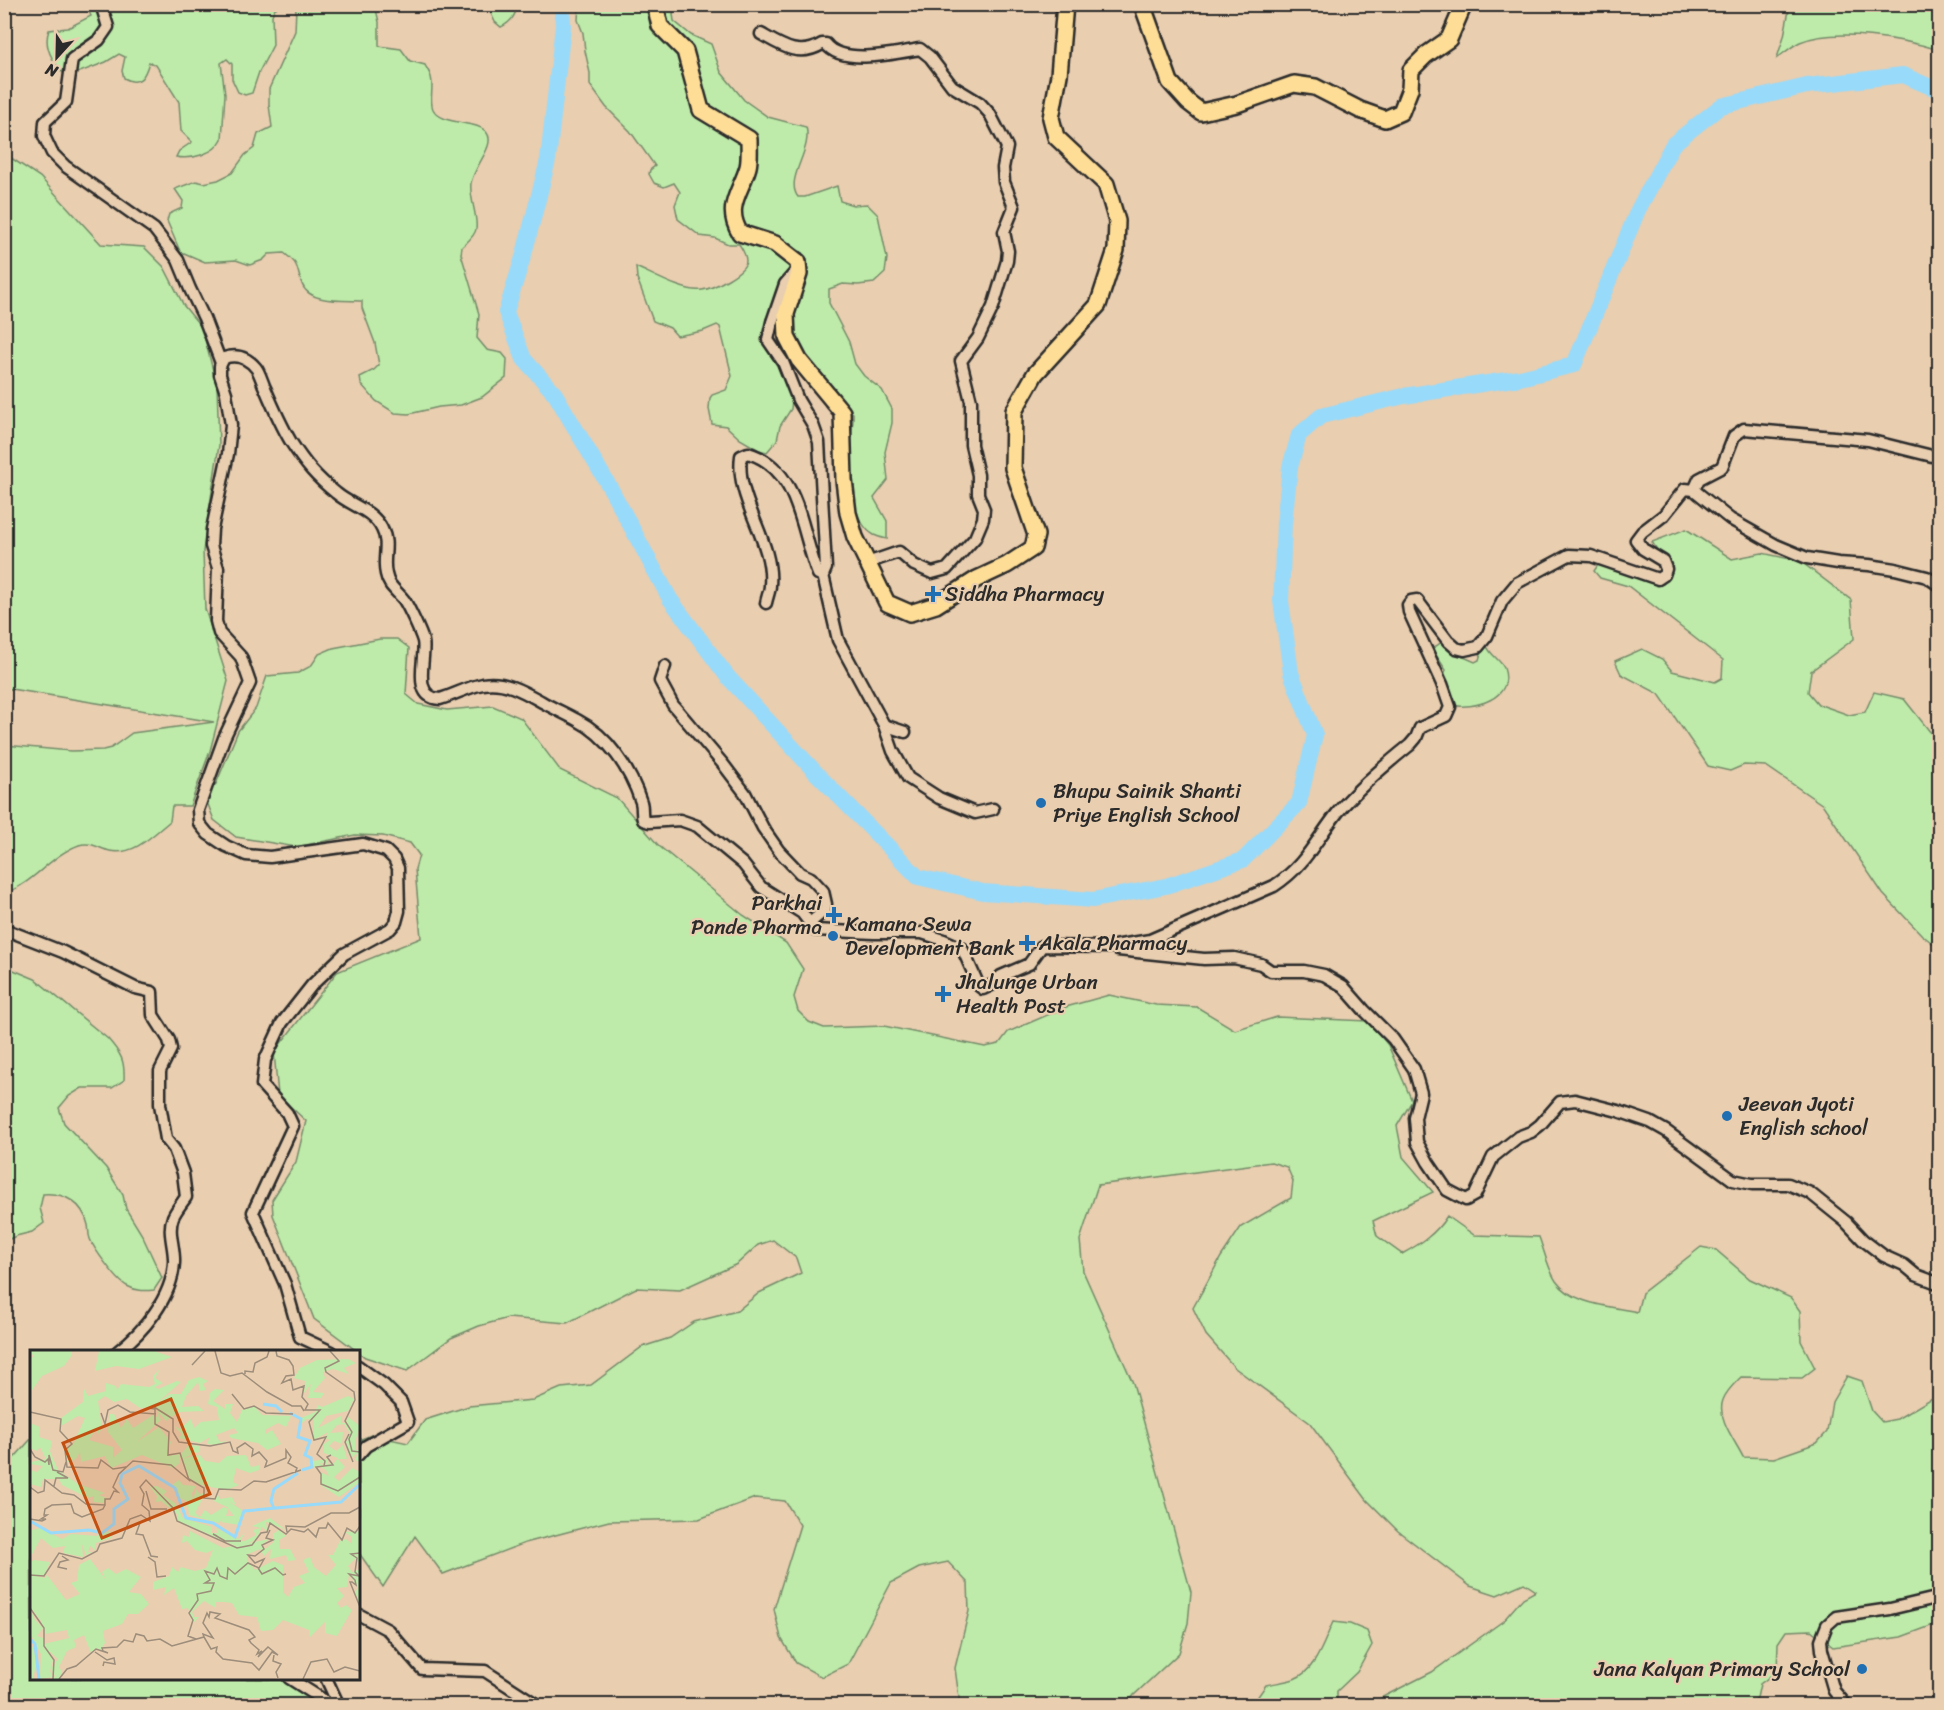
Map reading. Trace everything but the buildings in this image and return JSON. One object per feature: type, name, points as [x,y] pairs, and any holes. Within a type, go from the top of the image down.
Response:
[{"type":"highway","points":[[655,4],[660,26],[685,51],[701,110],[749,139],[749,165],[734,202],[733,222],[740,233],[775,244],[798,262],[799,274],[786,314],[787,337],[799,360],[842,412],[846,503],[855,537],[887,603],[910,613],[936,605],[1033,548],[1036,535],[1013,468],[1014,411],[1035,374],[1098,305],[1116,250],[1117,220],[1106,184],[1056,137],[1051,118],[1059,75],[1065,4]]},
{"type":"highway","points":[[1142,4],[1170,82],[1188,102],[1201,112],[1237,104],[1294,84],[1315,87],[1360,110],[1385,119],[1401,112],[1410,89],[1411,70],[1426,55],[1449,39],[1464,4]]},
{"type":"street","points":[[101,4],[108,27],[99,40],[72,59],[66,102],[45,122],[44,136],[52,153],[65,166],[154,228],[178,260],[221,363],[220,375],[226,393],[231,425],[228,454],[212,529],[211,546],[218,568],[216,621],[219,633],[241,657],[250,683],[224,738],[212,770],[198,810],[200,823],[208,834],[246,855],[270,857],[292,855],[363,844],[386,850],[394,858],[398,868],[399,911],[396,922],[390,929],[344,954],[312,985],[282,1023],[265,1060],[262,1085],[287,1113],[293,1126],[254,1212],[285,1284],[300,1337],[328,1350]]},
{"type":"street","points":[[760,34],[798,52],[816,48],[822,44],[826,44],[830,50],[853,56],[885,55],[920,49],[930,57],[952,86],[985,108],[1007,147],[1003,168],[1004,182],[1014,207],[1003,238],[1008,251],[1004,276],[988,320],[961,362],[971,401],[971,445],[978,475],[978,494],[984,509],[983,519],[975,537],[947,568],[932,573],[914,565],[899,552],[867,563]]},
{"type":"street","points":[[799,269],[785,284],[768,340],[783,362],[798,400],[813,424],[819,442],[826,568],[823,575],[838,640],[884,725],[893,752],[908,778],[939,798],[975,813],[993,809]]},
{"type":"street","points":[[221,363],[224,358],[233,355],[241,356],[257,369],[284,430],[306,466],[338,495],[374,517],[382,529],[387,549],[385,566],[388,583],[403,598],[423,639],[424,650],[420,666],[426,693],[433,699],[440,699],[484,684],[500,684],[520,690],[578,720],[599,734],[610,745],[642,803],[643,820],[649,822],[680,820],[697,826],[743,864],[761,887],[802,913],[815,930],[922,933],[962,948],[979,986],[983,989],[996,983],[1001,976],[1029,964],[1042,946],[1108,947],[1150,940],[1274,886],[1288,877],[1300,866],[1338,812],[1359,790],[1410,745],[1420,728],[1446,716],[1450,707],[1409,612],[1408,605],[1411,601],[1417,600],[1448,641],[1456,648],[1464,650],[1478,647],[1487,636],[1502,601],[1517,583],[1569,555],[1591,556],[1658,579],[1664,575],[1666,569],[1663,561],[1643,549],[1636,540],[1664,514],[1684,489],[1694,490],[1730,519],[1797,554],[1838,563],[1869,565],[1906,572],[1927,577],[1940,586]]},
{"type":"street","points":[[1694,490],[1699,479],[1722,466],[1734,436],[1744,429],[1868,440],[1940,458]]},
{"type":"street","points":[[766,603],[770,584],[767,555],[739,472],[741,456],[748,453],[759,456],[780,476],[795,497],[818,574],[823,575]]},
{"type":"street","points":[[665,666],[660,681],[673,705],[734,779],[779,851],[800,873],[811,878],[823,891],[825,910],[810,923]]},
{"type":"street","points":[[884,725],[905,732]]},
{"type":"street","points":[[4,929],[63,952],[135,988],[152,992],[153,1015],[169,1040],[171,1048],[160,1071],[160,1104],[166,1139],[174,1149],[183,1173],[186,1197],[173,1215],[171,1228],[174,1263],[167,1288],[155,1312],[130,1342],[120,1350]]},
{"type":"street","points":[[1097,947],[1106,950],[1204,959],[1234,958],[1261,964],[1271,971],[1304,971],[1323,975],[1343,986],[1393,1039],[1414,1069],[1421,1093],[1415,1118],[1417,1142],[1447,1190],[1466,1200],[1475,1195],[1493,1157],[1518,1137],[1531,1132],[1540,1125],[1560,1102],[1575,1100],[1650,1122],[1733,1180],[1752,1184],[1788,1184],[1810,1193],[1884,1256],[1904,1265],[1916,1275],[1940,1284]]},
{"type":"street","points":[[360,1367],[384,1385],[401,1402],[408,1422],[366,1446],[360,1453]]},
{"type":"street","points":[[1847,1706],[1834,1691],[1822,1650],[1821,1640],[1827,1625],[1836,1617],[1890,1609],[1940,1597]]},
{"type":"street","points":[[360,1615],[388,1630],[422,1669],[485,1671],[539,1706]]},
{"type":"street","points":[[292,1680],[333,1706]]},
{"type":"street","points":[[327,1680],[339,1706]]},
{"type":"green space","points":[[487,4],[518,5],[512,18],[501,27],[495,22]]},
{"type":"green space","points":[[86,5],[375,5],[379,22],[379,46],[401,49],[410,61],[425,65],[432,81],[433,109],[438,115],[452,121],[476,126],[487,133],[489,138],[487,150],[471,183],[476,229],[462,247],[461,254],[479,314],[477,338],[487,350],[502,353],[507,359],[506,378],[482,397],[461,405],[409,414],[395,413],[376,401],[361,384],[360,377],[379,365],[362,301],[328,300],[312,295],[302,284],[295,264],[284,253],[269,254],[263,260],[250,265],[236,260],[205,262],[184,253],[182,256],[167,221],[169,214],[182,208],[183,201],[175,189],[196,181],[204,183],[218,180],[232,173],[245,155],[254,148],[258,134],[272,127],[269,89],[295,31],[296,8],[282,6],[275,8],[272,15],[273,45],[259,72],[252,93],[245,95],[238,92],[232,79],[232,64],[227,59],[221,63],[225,94],[222,139],[214,149],[202,155],[182,158],[176,157],[179,151],[192,142],[181,131],[179,102],[156,65],[149,62],[144,76],[134,81],[124,78],[122,71],[125,57],[119,54],[106,62],[67,77],[54,62],[48,50],[49,30],[68,28],[91,16]]},
{"type":"green space","points":[[579,5],[675,5],[674,21],[691,35],[711,44],[721,72],[744,100],[768,117],[806,127],[806,145],[794,182],[798,197],[805,197],[837,186],[840,201],[853,205],[867,204],[878,215],[887,258],[885,273],[874,283],[843,284],[829,289],[829,303],[849,342],[855,364],[864,376],[882,390],[892,409],[892,423],[885,452],[888,480],[874,498],[887,521],[887,539],[874,535],[867,529],[861,522],[853,501],[848,455],[853,413],[846,410],[824,390],[794,339],[792,317],[805,270],[802,252],[774,241],[786,258],[791,278],[785,305],[766,318],[768,329],[764,336],[764,343],[781,364],[793,390],[791,409],[780,426],[777,440],[767,452],[740,439],[726,426],[712,424],[709,409],[710,398],[726,390],[732,376],[720,327],[717,325],[703,331],[677,336],[670,328],[653,321],[637,278],[636,267],[678,286],[702,290],[720,283],[741,270],[746,261],[744,252],[739,244],[728,244],[715,238],[700,236],[678,219],[675,205],[680,192],[674,183],[664,187],[654,183],[649,174],[655,166],[630,131],[606,107],[590,85],[583,33],[578,20]]},
{"type":"green space","points":[[1790,5],[1939,5],[1939,50],[1870,36],[1832,35],[1800,42],[1777,58]]},
{"type":"green space","points":[[5,154],[40,177],[101,244],[144,247],[164,267],[184,306],[202,328],[217,386],[219,445],[203,551],[205,609],[228,681],[210,751],[190,806],[172,806],[170,821],[135,847],[119,852],[91,845],[79,845],[60,855],[15,889],[5,893],[5,745],[71,751],[103,750],[111,748],[132,733],[214,722],[5,688]]},
{"type":"green space","points":[[1686,529],[1732,559],[1762,553],[1800,561],[1851,600],[1854,639],[1811,671],[1808,692],[1818,704],[1849,715],[1865,712],[1874,692],[1904,699],[1939,743],[1939,948],[1922,935],[1883,894],[1823,805],[1766,766],[1744,765],[1730,771],[1708,766],[1659,694],[1621,674],[1615,661],[1642,649],[1662,659],[1672,671],[1715,682],[1722,678],[1723,660],[1628,586],[1600,578],[1594,571],[1598,565],[1663,584],[1672,572],[1652,542]]},
{"type":"green space","points":[[380,639],[397,639],[409,648],[406,694],[418,704],[447,710],[493,706],[521,718],[560,770],[617,798],[659,846],[743,915],[786,943],[803,969],[794,997],[798,1011],[809,1022],[824,1028],[884,1026],[985,1047],[999,1044],[1008,1032],[1066,1007],[1109,995],[1156,1005],[1197,1007],[1235,1030],[1277,1017],[1368,1021],[1388,1045],[1412,1101],[1397,1126],[1403,1157],[1433,1192],[1373,1221],[1377,1236],[1402,1254],[1427,1238],[1447,1216],[1474,1235],[1539,1237],[1551,1271],[1563,1289],[1582,1300],[1637,1312],[1642,1293],[1701,1247],[1716,1250],[1750,1279],[1791,1298],[1800,1311],[1801,1341],[1815,1368],[1802,1378],[1741,1377],[1728,1390],[1723,1400],[1722,1414],[1743,1457],[1774,1458],[1817,1443],[1827,1432],[1832,1402],[1847,1376],[1862,1381],[1872,1411],[1882,1422],[1897,1419],[1939,1394],[1939,1623],[1901,1637],[1833,1647],[1811,1630],[1786,1631],[1778,1643],[1777,1671],[1760,1684],[1757,1698],[1747,1705],[1367,1705],[1432,1672],[1503,1621],[1523,1598],[1536,1591],[1524,1583],[1497,1595],[1470,1586],[1398,1531],[1367,1500],[1310,1423],[1235,1368],[1206,1335],[1193,1308],[1221,1257],[1241,1227],[1291,1198],[1293,1181],[1287,1167],[1271,1162],[1098,1185],[1080,1240],[1083,1271],[1133,1383],[1191,1592],[1188,1623],[1179,1653],[1134,1695],[1127,1705],[960,1705],[955,1668],[969,1611],[968,1583],[948,1562],[919,1568],[891,1583],[848,1664],[822,1677],[796,1663],[781,1638],[774,1609],[800,1525],[785,1501],[755,1498],[699,1519],[609,1521],[525,1543],[443,1574],[415,1536],[383,1587],[360,1554],[360,1440],[371,1435],[408,1443],[425,1420],[469,1406],[533,1400],[561,1388],[591,1385],[642,1347],[670,1338],[694,1322],[737,1311],[759,1293],[801,1273],[796,1258],[773,1240],[758,1245],[737,1264],[680,1290],[636,1288],[567,1323],[508,1318],[479,1326],[451,1338],[407,1371],[365,1357],[360,1353],[360,1350],[356,1350],[314,1319],[273,1215],[272,1200],[296,1162],[306,1121],[278,1095],[274,1052],[337,972],[421,938],[415,869],[419,855],[410,843],[383,836],[355,835],[296,847],[236,837],[214,820],[204,794],[216,784],[238,731],[256,708],[267,676],[298,673],[311,666],[319,654],[333,648]]},
{"type":"green space","points":[[1442,642],[1457,654],[1475,662],[1479,660],[1487,646],[1504,668],[1506,679],[1498,695],[1480,704],[1451,705],[1442,678],[1446,670],[1432,649]]},
{"type":"green space","points":[[4,966],[35,979],[108,1039],[121,1058],[124,1080],[112,1088],[82,1088],[69,1096],[59,1108],[64,1123],[106,1168],[123,1195],[126,1209],[142,1235],[162,1278],[154,1290],[134,1289],[118,1278],[92,1244],[82,1211],[72,1200],[65,1197],[43,1194],[40,1208],[44,1223],[32,1232],[5,1241]]},
{"type":"green space","points":[[30,1440],[30,1680],[298,1680],[320,1705],[5,1705],[4,1459],[15,1457]]},
{"type":"green space","points":[[1333,1622],[1350,1624],[1367,1631],[1372,1645],[1357,1672],[1337,1691],[1337,1705],[1252,1705],[1266,1685],[1294,1679],[1308,1669],[1318,1655]]},
{"type":"waterway","points":[[562,4],[563,26],[548,160],[524,254],[506,312],[524,359],[555,394],[612,491],[670,599],[727,676],[818,775],[918,877],[983,892],[1093,900],[1166,886],[1243,860],[1299,803],[1315,735],[1291,673],[1281,601],[1284,524],[1290,467],[1299,435],[1321,416],[1404,396],[1520,378],[1574,365],[1638,210],[1673,144],[1721,106],[1807,86],[1903,75],[1940,91]]},
{"type":"place","name":"Siddha Pharmacy","points":[[933,594]]},
{"type":"place","name":"Bhupu Sainik Shanti Priye English School","points":[[1041,803]]},
{"type":"place","name":"Parkhai Pande Pharma","points":[[834,915]]},
{"type":"place","name":"Kamana Sewa Development Bank","points":[[833,936]]},
{"type":"place","name":"Akala Pharmacy","points":[[1027,943]]},
{"type":"place","name":"Jhalunge Urban Health Post","points":[[943,994]]},
{"type":"place","name":"Jeevan Jyoti English school","points":[[1727,1116]]},
{"type":"place","name":"Jana Kalyan Primary School","points":[[1862,1669]]}]
